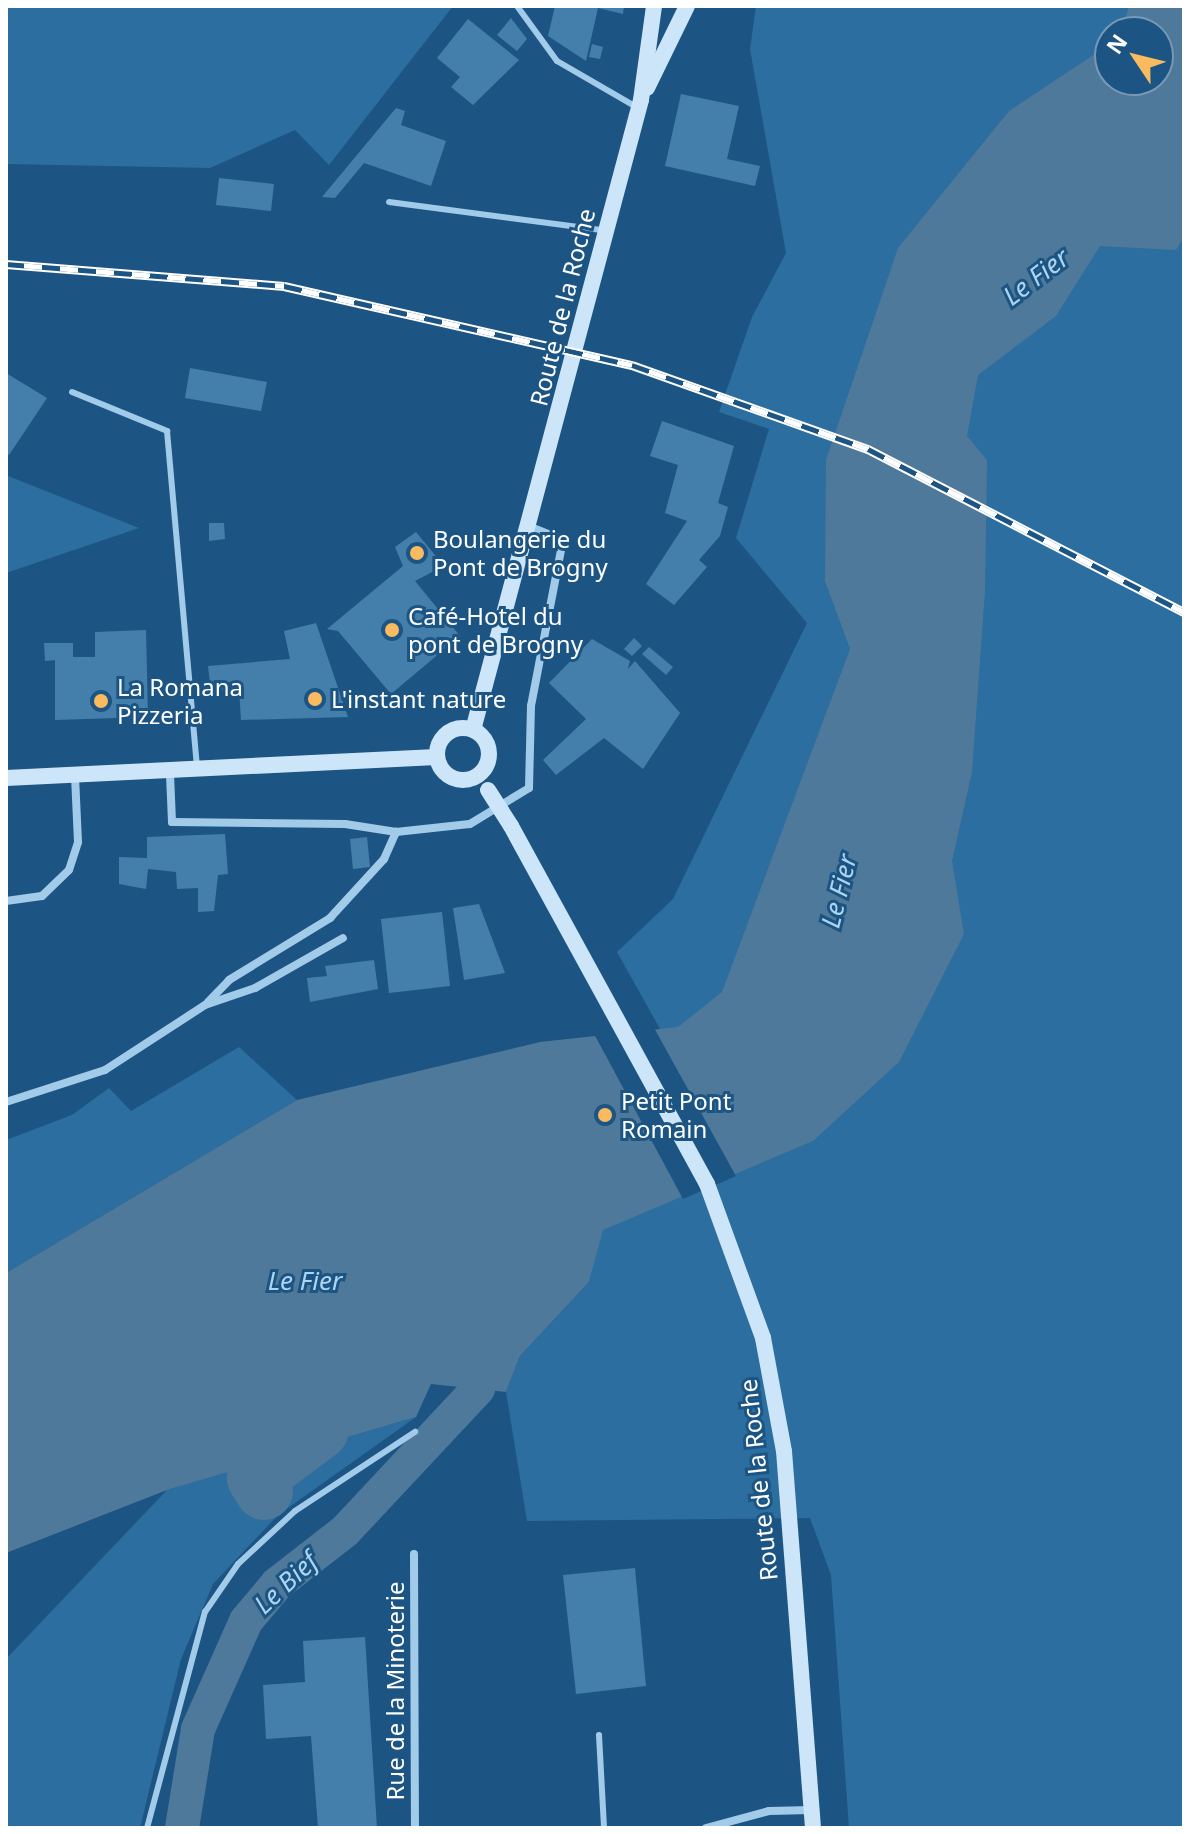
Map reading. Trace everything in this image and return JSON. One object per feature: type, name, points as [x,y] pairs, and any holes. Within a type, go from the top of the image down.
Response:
[{"type":"main road","name":"Route de la Roche","points":[[473,730],[530,527],[640,104],[654,6]]},
{"type":"main road","name":"Route de la Roche","points":[[640,104],[687,6]]},
{"type":"main road","points":[[473,730],[488,745],[479,775],[453,779],[436,757],[443,736],[473,730]]},
{"type":"main road","points":[[6,778],[170,774],[436,757]]},
{"type":"main road","name":"Route de la Roche","points":[[479,775],[679,1132],[732,1244],[767,1350],[784,1451],[813,1828]]},
{"type":"street","points":[[170,774],[172,822],[345,824],[396,832],[470,824],[529,788],[533,693],[563,540],[530,527]]},
{"type":"street","points":[[6,901],[42,896],[69,870],[78,842],[75,776]]},
{"type":"street","points":[[6,1102],[105,1070],[205,1005],[229,980],[330,918],[384,859],[396,832]]},
{"type":"street","points":[[205,1005],[255,988],[343,938]]},
{"type":"street","name":"Rue de la Minoterie","points":[[414,1554],[415,1828]]},
{"type":"street","points":[[706,1828],[769,1811],[811,1810]]},
{"type":"lane","points":[[517,6],[557,61],[640,104]]},
{"type":"lane","points":[[389,202],[607,231]]},
{"type":"lane","points":[[72,392],[167,431],[197,772]]},
{"type":"lane","points":[[147,1828],[205,1612],[238,1564],[295,1511],[415,1432]]},
{"type":"lane","points":[[599,1735],[604,1828]]},
{"type":"shaded area","points":[[6,6],[453,6],[329,165],[295,130],[210,168],[6,164]]},
{"type":"shaded area","points":[[756,6],[1184,6],[1184,1828],[849,1828],[831,1575],[810,1518],[527,1521],[506,1392],[520,1356],[589,1282],[602,1230],[739,1170],[617,952],[673,899],[807,623],[736,538],[769,429],[719,412],[752,317],[786,253],[750,49]]},
{"type":"shaded area","points":[[8,476],[139,528],[6,573]]},
{"type":"shaded area","points":[[239,1047],[297,1100],[6,1273],[6,1140],[72,1115],[109,1088],[131,1111]]},
{"type":"shaded area","points":[[416,1417],[278,1515],[213,1584],[181,1659],[140,1828],[6,1828],[6,1659],[167,1490]]},
{"type":"water","name":"Le Fier","points":[[1129,6],[1184,6],[1184,236],[1176,250],[1100,246],[1056,316],[978,375],[967,436],[987,460],[985,591],[972,772],[952,861],[964,934],[899,1062],[813,1141],[603,1230],[589,1282],[520,1356],[506,1392],[431,1384],[416,1417],[167,1490],[6,1553],[6,1273],[297,1100],[540,1042],[678,1027],[722,992],[850,649],[825,581],[826,460],[898,248],[1009,111],[1094,55],[1094,96],[1174,96],[1174,16],[1126,16]]},
{"type":"pier","points":[[653,1026],[736,1176],[683,1199],[593,1032]]},
{"type":"building","points":[[555,6],[624,6],[623,14],[598,8],[586,61],[548,36]]},
{"type":"building","points":[[511,18],[527,39],[517,51],[497,35]]},
{"type":"building","points":[[468,19],[519,60],[473,105],[451,87],[460,77],[437,58]]},
{"type":"building","points":[[592,44],[603,47],[600,59],[589,57]]},
{"type":"building","points":[[681,94],[739,106],[727,159],[760,166],[755,186],[665,166]]},
{"type":"building","points":[[396,108],[405,111],[401,125],[446,141],[431,186],[364,163],[335,198],[322,197]]},
{"type":"building","points":[[219,178],[274,184],[271,211],[216,205]]},
{"type":"building","points":[[190,368],[267,382],[261,411],[185,398]]},
{"type":"building","points":[[6,373],[47,398],[9,455],[6,453]]},
{"type":"building","points":[[662,421],[734,446],[718,503],[728,507],[720,536],[699,560],[707,567],[674,605],[646,584],[687,521],[665,513],[678,465],[650,456]]},
{"type":"building","points":[[209,523],[224,523],[225,539],[209,541]]},
{"type":"building","name":"Café-Hotel du pont de Brogny","points":[[416,532],[439,560],[438,569],[415,581],[460,636],[391,694],[338,631],[327,629],[403,566],[395,547]]},
{"type":"building","points":[[316,623],[348,717],[241,720],[239,689],[211,692],[208,666],[290,659],[284,631]]},
{"type":"building","points":[[146,630],[148,717],[55,720],[55,660],[45,661],[44,643],[73,643],[73,657],[95,657],[95,632]]},
{"type":"building","points":[[634,638],[642,646],[632,656],[624,649]]},
{"type":"building","points":[[592,639],[630,661],[628,669],[635,661],[680,713],[643,769],[604,738],[556,775],[543,760],[586,719],[549,683]]},
{"type":"building","points":[[649,647],[673,667],[666,675],[642,654]]},
{"type":"building","points":[[225,834],[228,874],[218,875],[214,911],[198,912],[198,888],[177,889],[176,872],[148,869],[146,889],[119,884],[119,857],[147,858],[147,837]]},
{"type":"building","points":[[367,837],[370,867],[353,869],[350,839]]},
{"type":"building","points":[[479,904],[505,973],[464,980],[453,908]]},
{"type":"building","points":[[442,912],[450,986],[389,993],[381,919]]},
{"type":"building","points":[[374,960],[378,989],[310,1002],[307,978],[327,976],[325,966]]},
{"type":"building","points":[[635,1568],[646,1686],[576,1694],[563,1575]]},
{"type":"building","points":[[365,1637],[377,1828],[318,1828],[311,1736],[266,1739],[263,1685],[305,1682],[303,1641]]},
{"type":"waterway","name":"Le Bief","points":[[182,1828],[198,1729],[246,1621],[277,1584],[345,1531],[478,1389]]},
{"type":"waterway","points":[[264,1491],[256,1478],[319,1431],[301,1394]]},
{"type":"railway","points":[[6,264],[284,286],[632,365],[868,449],[1184,612]]},
{"type":"place","name":"Boulangerie du Pont de Brogny","points":[[417,553]]},
{"type":"place","name":"Café-Hotel du pont de Brogny","points":[[392,630]]},
{"type":"place","name":"L'instant nature","points":[[315,699]]},
{"type":"place","name":"La Romana Pizzeria","points":[[101,701]]},
{"type":"place","name":"Petit Pont Romain","points":[[605,1115]]}]
